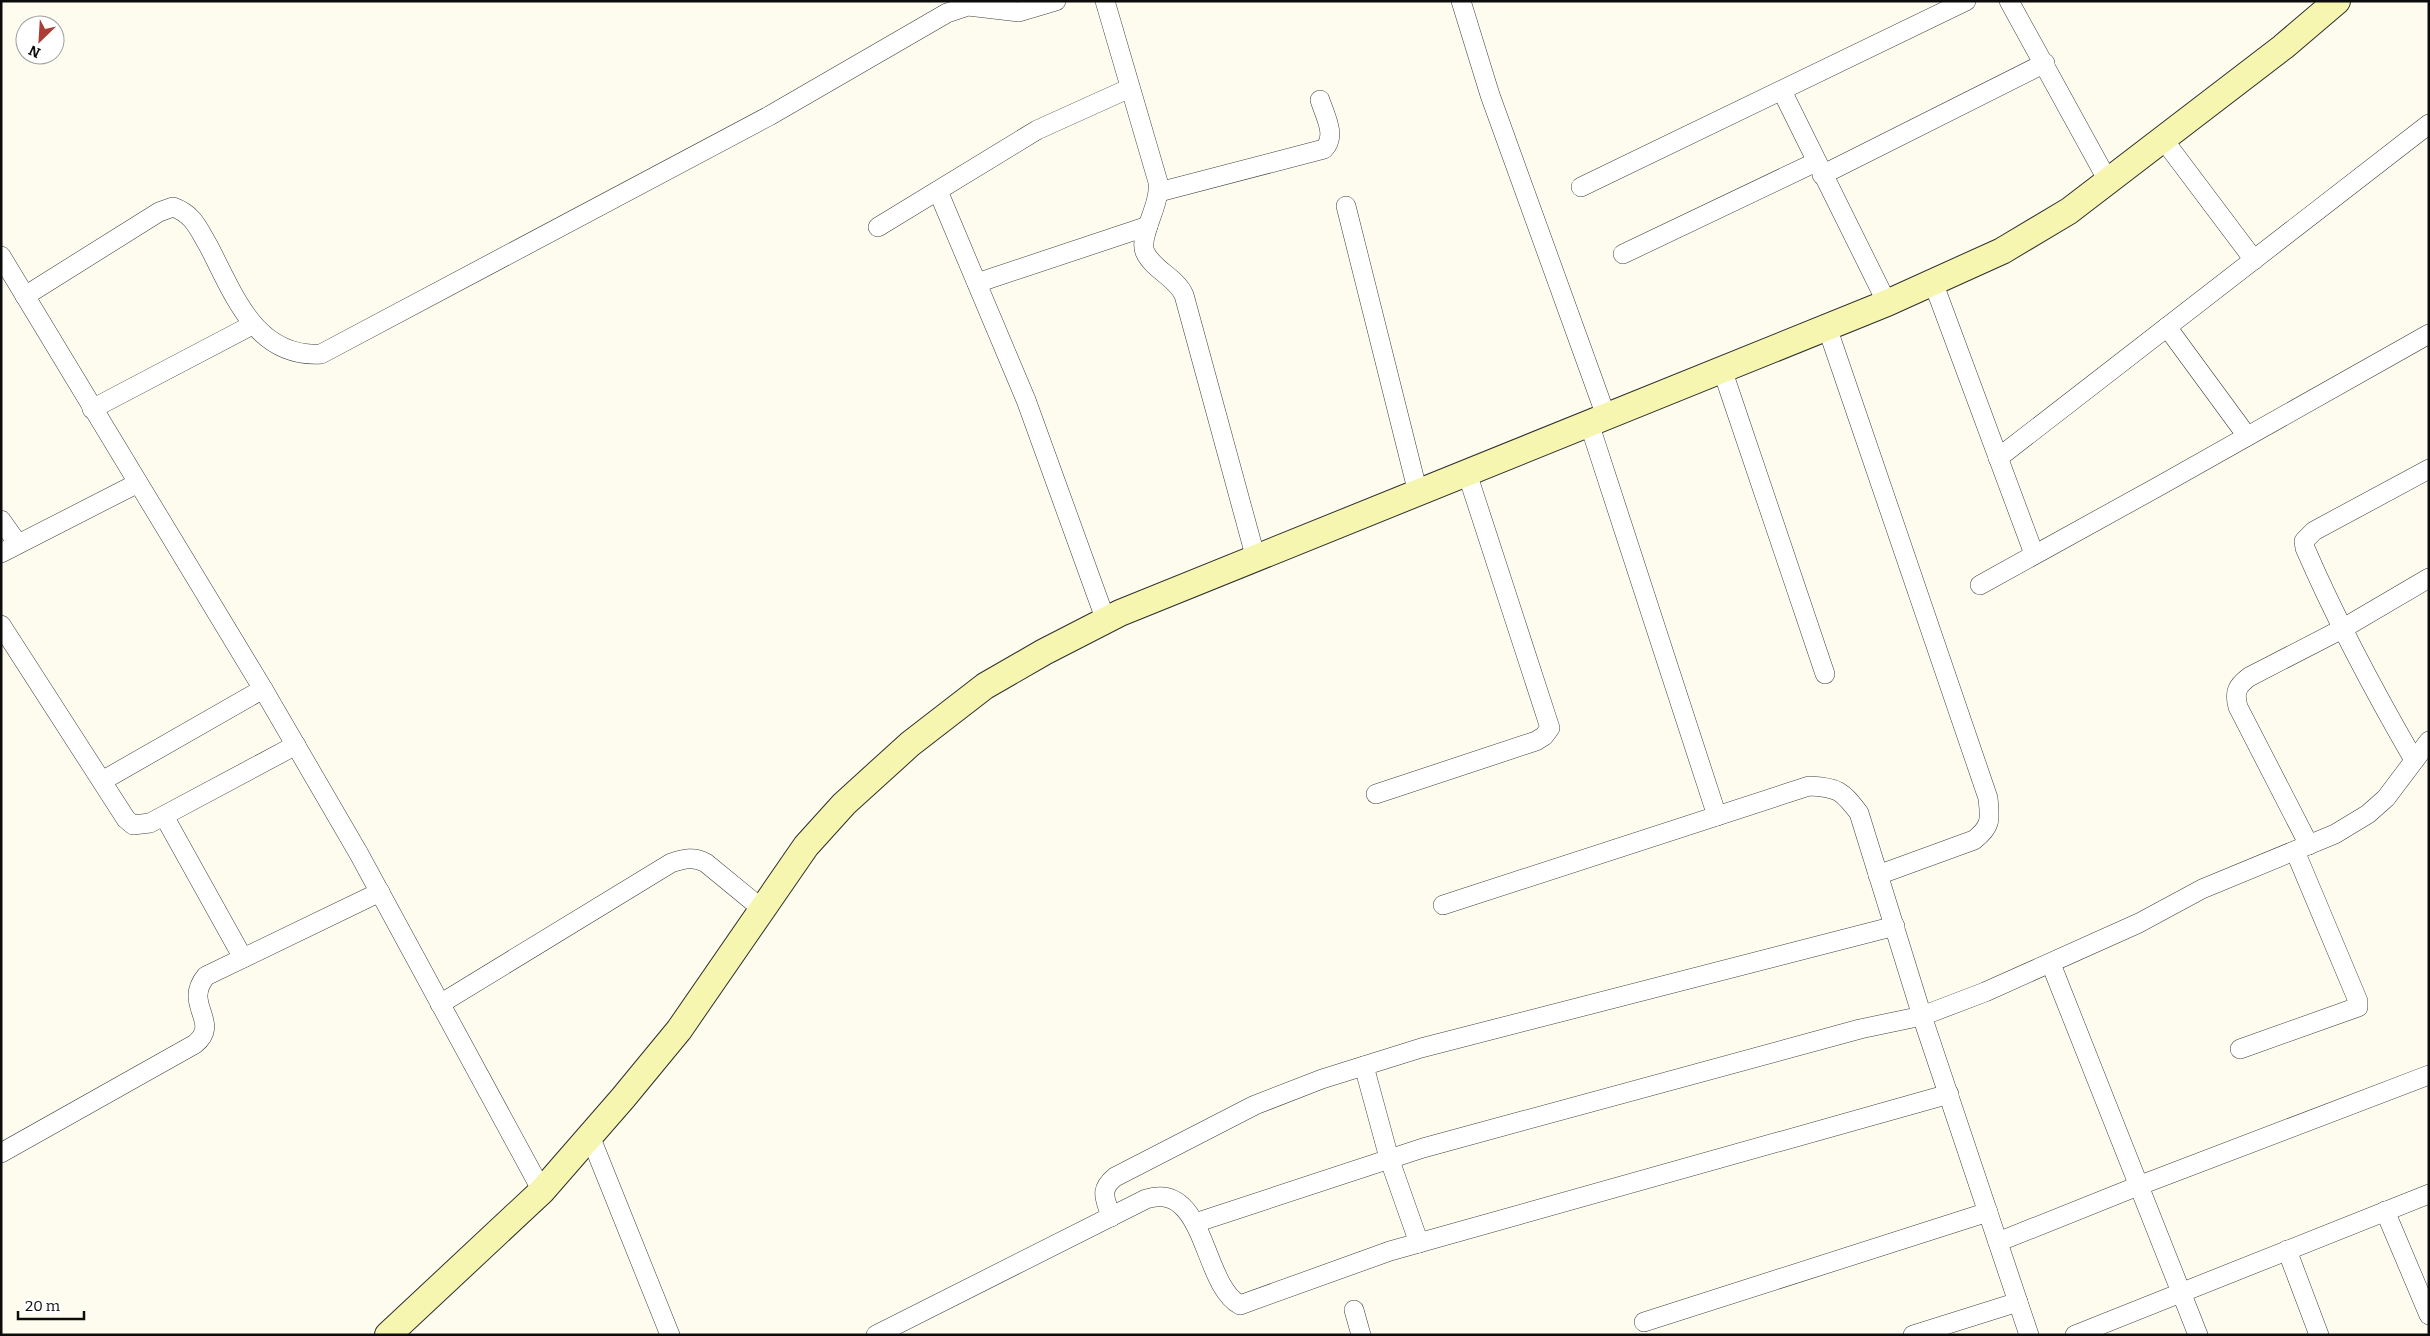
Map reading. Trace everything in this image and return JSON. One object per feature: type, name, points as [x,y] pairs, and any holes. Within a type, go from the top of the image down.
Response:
[{"type":"street","points":[[25,296],[159,212],[173,207],[193,218],[252,326],[286,351],[304,355],[321,354],[769,116],[947,13],[968,6],[1019,12],[1056,1]]},
{"type":"street","points":[[1105,1],[1159,192],[1144,238],[1146,255],[1177,285],[1184,295],[1256,559]]},
{"type":"street","points":[[1461,1],[1490,95],[1598,420],[1717,816]]},
{"type":"street","points":[[1581,187],[1966,1]]},
{"type":"street","points":[[2009,1],[2045,63],[2108,181]]},
{"type":"street","points":[[388,1335],[542,1192],[679,1030],[806,846],[844,804],[910,744],[985,686],[1044,652],[1106,620],[1887,303],[2002,251],[2069,211],[2283,47],[2338,1]]},
{"type":"street","points":[[1623,254],[1819,168],[2045,63]]},
{"type":"street","points":[[878,227],[1037,130],[1130,88]]},
{"type":"street","points":[[1782,91],[1887,303]]},
{"type":"street","points":[[1159,192],[1324,149],[1329,144],[1331,138],[1320,100]]},
{"type":"street","points":[[1998,458],[2429,124]]},
{"type":"street","points":[[2163,139],[2254,260]]},
{"type":"street","points":[[938,191],[1026,400],[1106,620]]},
{"type":"street","points":[[1346,206],[1418,493]]},
{"type":"street","points":[[977,283],[1148,226]]},
{"type":"street","points":[[1,256],[7,274],[25,296],[92,410],[296,745],[380,892],[542,1192]]},
{"type":"street","points":[[1933,282],[2034,554]]},
{"type":"street","points":[[92,410],[252,326]]},
{"type":"street","points":[[1827,327],[1988,798],[1990,819],[1984,832],[1974,840],[1878,875]]},
{"type":"street","points":[[2167,327],[2247,436]]},
{"type":"street","points":[[1980,585],[2429,334]]},
{"type":"street","points":[[1722,369],[1825,674]]},
{"type":"street","points":[[2414,760],[2374,691],[2342,629],[2305,548],[2304,541],[2314,531],[2429,469]]},
{"type":"street","points":[[1376,794],[1536,741],[1544,736],[1550,728],[1467,473]]},
{"type":"street","points":[[1,520],[10,549],[138,484]]},
{"type":"street","points":[[2240,1049],[2358,1007],[2358,1000],[2302,848],[2238,707],[2235,695],[2240,684],[2249,677],[2342,629],[2429,578]]},
{"type":"street","points":[[1,626],[132,825],[150,824],[296,745]]},
{"type":"street","points":[[102,781],[263,689]]},
{"type":"street","points":[[1195,1223],[1389,1158],[1860,1029],[1922,1016],[1976,996],[2139,924],[2202,890],[2335,834],[2368,814],[2386,798],[2429,741]]},
{"type":"street","points":[[1443,905],[1809,786],[1830,787],[1846,796],[1859,813],[1922,1016],[2029,1335]]},
{"type":"street","points":[[164,816],[243,958]]},
{"type":"street","points":[[440,1004],[671,863],[686,858],[697,858],[706,863],[762,909]]},
{"type":"street","points":[[1,1153],[203,1038],[206,1029],[197,995],[198,987],[206,976],[380,892]]},
{"type":"street","points":[[1111,1217],[1104,1192],[1106,1184],[1114,1177],[1255,1105],[1322,1079],[1631,993],[1894,926]]},
{"type":"street","points":[[2051,964],[2198,1335]]},
{"type":"street","points":[[1364,1066],[1389,1158],[1419,1243]]},
{"type":"street","points":[[1998,1242],[2138,1186],[2429,1075]]},
{"type":"street","points":[[876,1335],[899,1330],[1111,1217],[1157,1196],[1168,1197],[1180,1205],[1195,1223],[1226,1294],[1240,1305],[1419,1243],[1949,1094]]},
{"type":"street","points":[[590,1136],[670,1335]]},
{"type":"street","points":[[2075,1335],[2429,1194]]},
{"type":"street","points":[[2384,1211],[2428,1312]]},
{"type":"street","points":[[1644,1322],[1988,1212]]},
{"type":"street","points":[[2287,1250],[2319,1335]]},
{"type":"street","points":[[1913,1335],[2018,1302]]},
{"type":"street","points":[[1354,1310],[1361,1335]]}]
